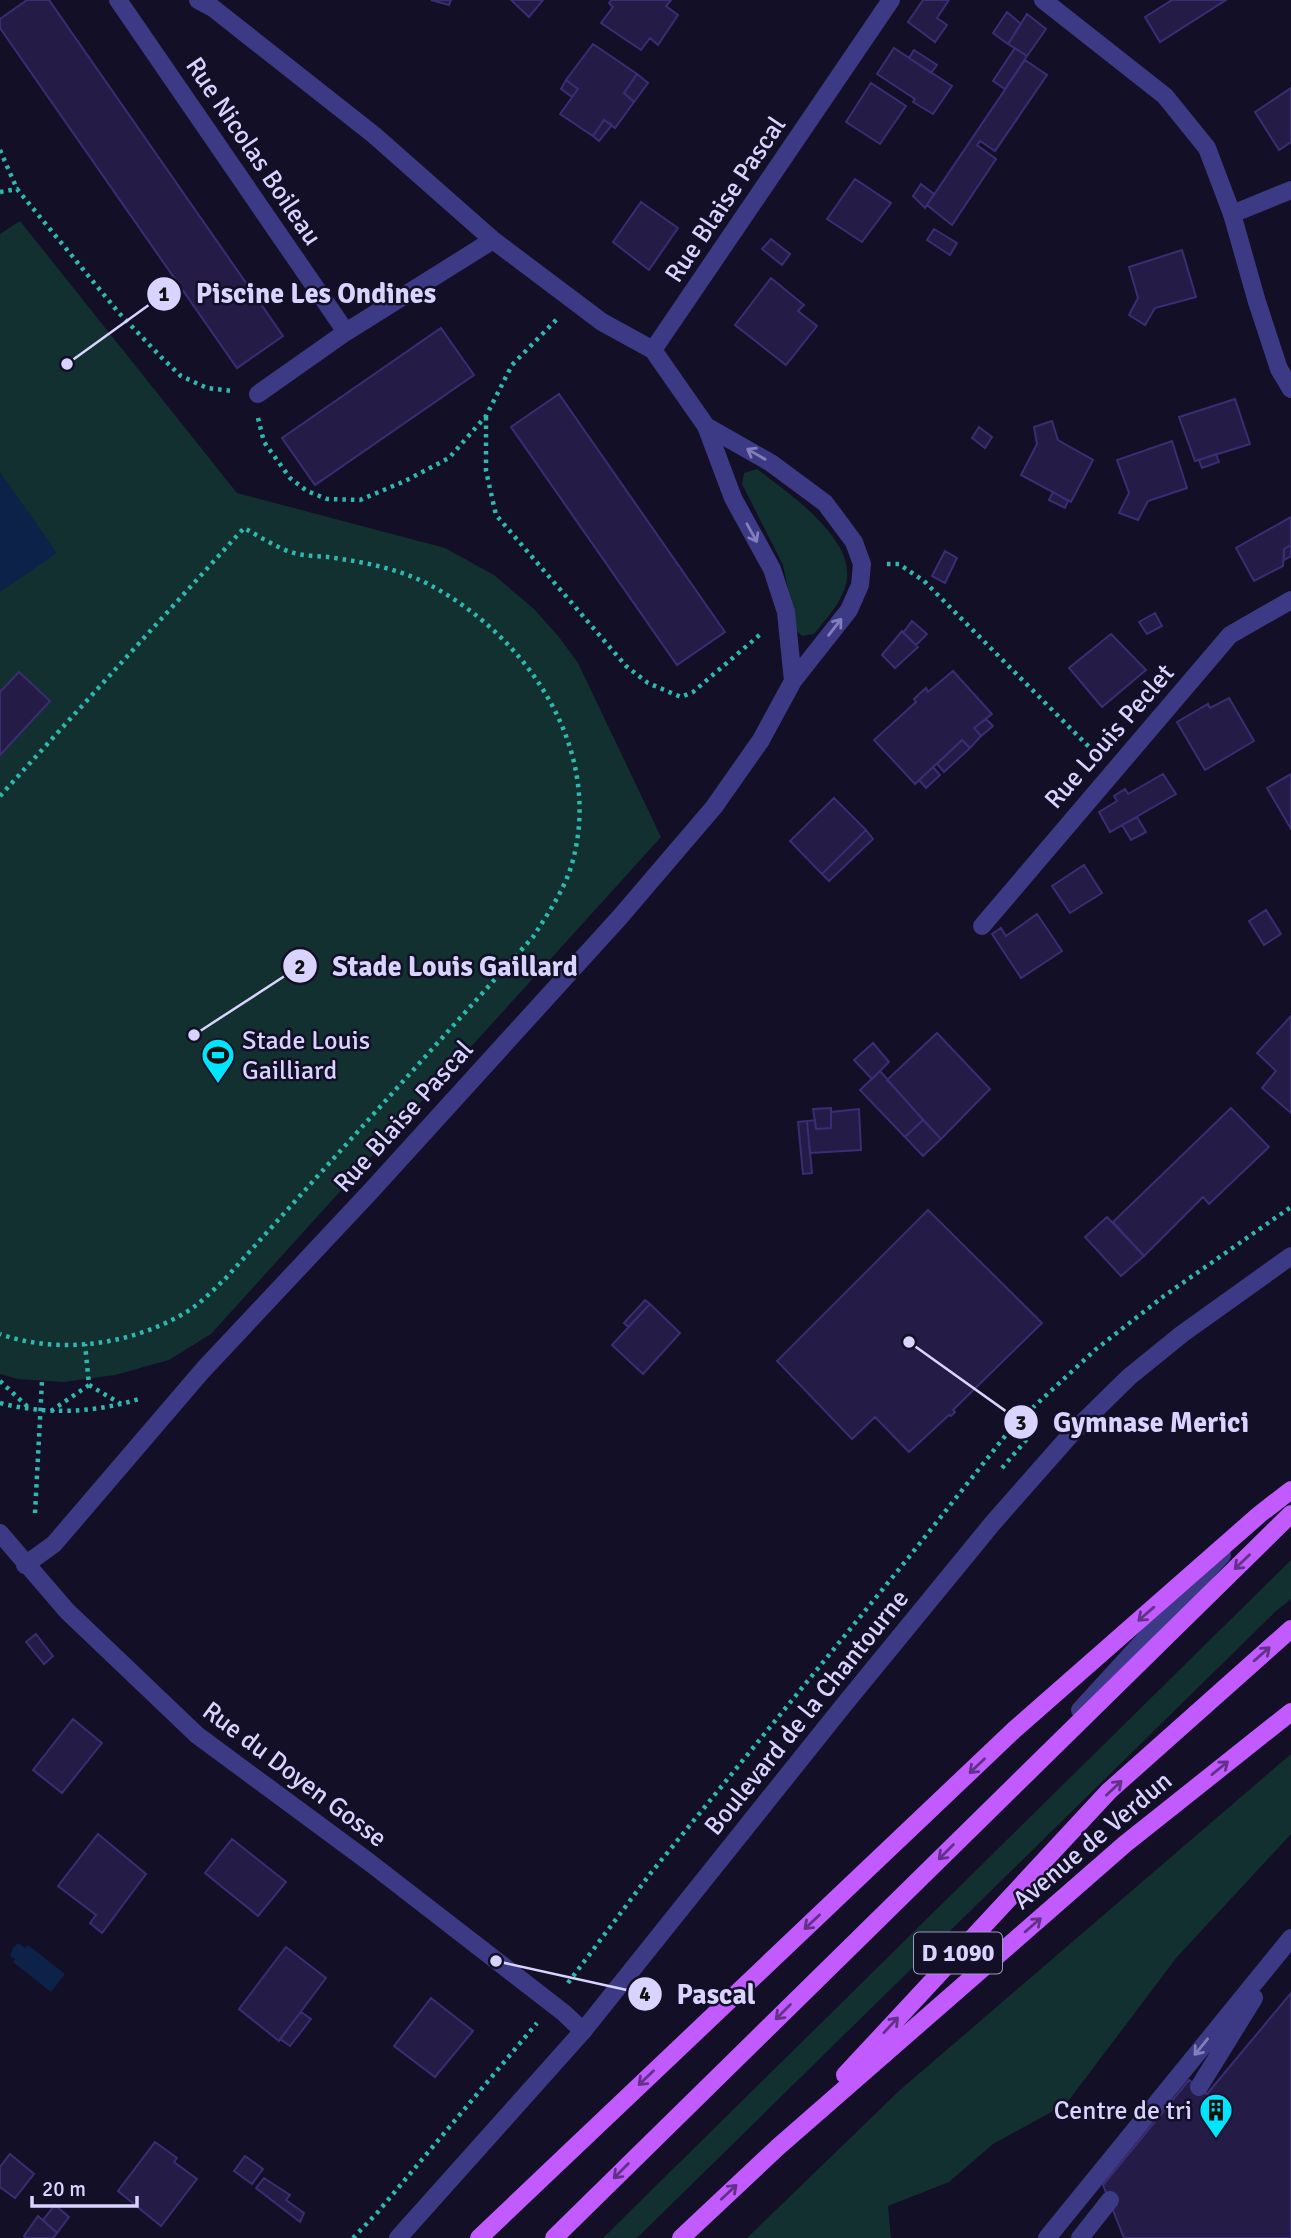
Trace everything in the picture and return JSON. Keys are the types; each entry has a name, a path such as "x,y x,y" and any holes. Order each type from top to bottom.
{"main road":[{"path":"479,2238 1014,1730 1260,1514 1291,1490"},
{"name":"D 1090","path":"554,2238 1291,1514"},
{"name":"D 1090","path":"778,2147 1110,1791 1291,1629"},
{"name":"Avenue de Verdun","path":"681,2238 778,2147 1125,1844 1291,1712"}],"street":[{"name":"Rue Nicolas Boileau","path":"118,0 346,332"},
{"name":"Rue Nicolas Boileau","path":"198,0 213,8 374,135 493,240 602,322 653,350"},
{"name":"Rue Blaise Pascal","path":"653,350 891,0"},
{"path":"1043,0 1165,96 1207,148 1232,214 1256,302 1279,369 1291,389"},
{"path":"1232,214 1291,190"},
{"path":"258,394 346,332 493,240"},
{"path":"653,350 706,425 733,498 772,569 786,612 793,681"},
{"path":"706,425 771,463 825,503 854,542 862,564"},
{"name":"Rue Blaise Pascal","path":"25,1565 54,1544 203,1370 370,1192 620,917 714,807 761,740 793,681 849,610 860,585 862,564"},
{"name":"Rue Louis Peclet","path":"982,926 1230,635 1291,600"},
{"name":"Boulevard de la Chantourne","path":"398,2238 583,2031 843,1706 992,1524 1073,1432 1129,1377 1182,1334 1291,1256"},
{"path":"994,1804 1291,1481"},
{"name":"Rue du Doyen Gosse","path":"0,1533 67,1611 197,1735 369,1862 583,2031"},
{"path":"1199,2087 1291,1938"},
{"path":"1047,2238 1291,1938"},
{"path":"1080,2238 1110,2200"}],"path":[{"path":"0,150 17,189 118,313 181,376 207,388 258,394 254,410 264,443 290,478 307,491 327,499 360,500 449,458 486,416 513,365 574,301"},
{"path":"0,192 17,189"},
{"path":"486,416 486,471 495,515 626,666 648,683 681,697 693,692 786,612"},
{"path":"0,796 244,528 292,553 384,566 430,585 479,617 512,646 548,695 566,733 578,786 579,828 570,867 555,903 533,937 225,1279 185,1313 135,1336 85,1344 44,1344 19,1341 0,1334"},
{"path":"862,564 899,564 924,581 1113,771"},
{"path":"353,2238 552,2004 650,1874 901,1568 1013,1426 1095,1350 1164,1296 1291,1207"},
{"path":"85,1344 89,1385"},
{"path":"0,1381 30,1409"},
{"path":"35,1513 42,1381"},
{"path":"89,1385 122,1405"},
{"path":"51,1411 89,1385"},
{"path":"0,1403 67,1412 122,1405 151,1395"}],"green space":[{"name":"Stade Louis Gailliard","path":"20,221 237,493 445,548 494,575 534,609 578,663 661,837 211,1334 169,1360 115,1375 63,1382 18,1379 0,1374 0,234"},
{"path":"757,469 815,516 829,531 846,563 847,579 842,594 814,634 802,636 797,631 783,565 742,484 744,473"},
{"path":"1291,1560 1291,1599 637,2238 603,2238"},
{"path":"1291,1754 1291,1834 1177,1957 1066,2104 993,2144 949,2182 888,2206 891,2238 747,2238 900,2090"}],"water":[{"path":"0,472 57,553 0,592"},
{"path":"18,1943 25,1948 28,1945 65,1974 51,1992 13,1962 15,1959 10,1956"}],"building":[{"path":"27,0 49,0 283,336 237,368 0,28 0,19"},
{"path":"431,0 451,0 449,5"},
{"path":"511,0 543,0 529,17"},
{"path":"611,0 671,0 666,6 678,15 658,45 650,38 641,50 601,23 613,7 609,3"},
{"path":"923,0 949,0 937,18 947,25 935,42 908,22"},
{"path":"1172,0 1226,0 1160,42 1145,17"},
{"path":"1007,12 1021,24 1008,44 993,33"},
{"path":"1027,14 1046,29 1027,56 1008,44"},
{"path":"593,44 637,74 624,93 634,102 615,128 604,120 593,136 560,114 578,89 566,80"},
{"path":"894,48 952,86 933,114 877,74"},
{"path":"1015,48 1027,56 1005,89 993,81"},
{"path":"914,50 937,65 931,73 909,58"},
{"path":"1025,60 1047,75 995,151 980,141 977,145 996,159 952,225 927,205"},
{"path":"637,74 648,83 634,102 624,93"},
{"path":"566,80 578,89 572,97 561,89"},
{"path":"871,83 906,106 880,144 846,122"},
{"path":"1291,88 1291,142 1279,150 1255,112"},
{"path":"604,120 612,125 599,141 593,136"},
{"path":"855,179 891,203 862,242 827,219"},
{"path":"921,184 934,194 925,208 913,196"},
{"path":"641,202 678,228 649,270 613,242"},
{"path":"934,229 957,243 950,255 927,240"},
{"path":"771,239 790,254 782,265 762,249"},
{"path":"1182,250 1196,297 1155,308 1145,325 1129,315 1138,298 1129,267"},
{"path":"771,278 804,305 798,311 817,326 786,365 735,325"},
{"path":"441,328 474,375 315,485 282,438"},
{"path":"559,394 725,632 677,665 511,427"},
{"path":"1235,399 1250,444 1195,461 1179,417"},
{"path":"1052,421 1058,440 1093,460 1071,502 1021,475 1037,444 1034,427"},
{"path":"979,427 992,437 985,448 972,438"},
{"path":"1172,441 1187,488 1148,501 1138,520 1119,513 1129,493 1117,460"},
{"path":"1216,454 1219,462 1202,468 1199,460"},
{"path":"1053,492 1068,501 1065,508 1049,500"},
{"path":"1291,517 1291,545 1284,549 1283,566 1254,581 1236,548"},
{"path":"1291,545 1291,556 1284,560 1284,549"},
{"path":"945,551 957,558 945,583 932,576"},
{"path":"1155,613 1162,626 1147,634 1139,622"},
{"path":"912,621 927,634 916,645 903,633"},
{"path":"902,631 918,647 895,668 882,655"},
{"path":"1111,634 1146,670 1102,707 1069,668"},
{"path":"953,671 992,714 974,728 981,736 970,748 962,740 915,784 874,740 916,702 914,699 926,688 928,692"},
{"path":"19,672 50,701 0,755 0,692"},
{"path":"1229,698 1254,741 1205,770 1177,722 1208,704 1210,708"},
{"path":"986,719 993,726 981,736 974,728"},
{"path":"962,740 970,748 944,772 937,764"},
{"path":"933,767 940,775 926,788 919,780"},
{"path":"1163,774 1176,794 1110,832 1099,812 1117,801 1114,796 1125,789 1128,794"},
{"path":"1291,774 1291,829 1267,788"},
{"path":"834,798 866,830 822,874 790,841"},
{"path":"1137,817 1146,832 1131,840 1122,825"},
{"path":"866,830 873,839 829,881 822,874"},
{"path":"1084,865 1102,893 1070,913 1052,886"},
{"path":"1266,910 1281,934 1264,945 1249,921"},
{"path":"1037,914 1062,951 1021,978 992,934 1001,928 1006,936"},
{"path":"1291,1016 1291,1113 1262,1088 1276,1071 1257,1053"},
{"path":"937,1033 990,1089 941,1139 887,1080"},
{"path":"873,1043 889,1062 872,1079 854,1060"},
{"path":"880,1071 923,1120 905,1137 860,1090"},
{"path":"831,1108 831,1128 816,1129 813,1109"},
{"path":"1231,1108 1269,1147 1209,1204 1203,1197 1144,1256 1113,1222"},
{"path":"859,1109 861,1150 810,1153 807,1121 815,1120 816,1129 831,1128 831,1112"},
{"path":"923,1120 941,1139 923,1156 905,1137"},
{"path":"807,1121 812,1173 803,1174 798,1122"},
{"path":"928,1210 1042,1323 953,1410 955,1412 951,1416 909,1452 875,1417 852,1439 777,1361"},
{"path":"1107,1217 1144,1256 1121,1276 1085,1237"},
{"path":"645,1300 650,1304 628,1327 624,1323"},
{"path":"650,1304 680,1333 643,1374 612,1345"},
{"path":"36,1634 53,1656 44,1664 26,1642"},
{"path":"73,1719 102,1743 62,1793 33,1770"},
{"path":"98,1834 146,1874 102,1933 90,1923 96,1915 58,1886"},
{"path":"232,1839 286,1882 258,1916 205,1873"},
{"path":"286,1947 326,1978 279,2041 239,2009"},
{"name":"Centre de tri","path":"1291,1993 1291,2238 1124,2238 1103,2185 1189,2080 1207,2094"},
{"path":"431,1998 473,2031 435,2077 394,2046"},
{"path":"301,2012 311,2019 290,2046 280,2039"},
{"path":"155,2142 177,2158 174,2162 197,2179 161,2226 118,2191"},
{"path":"10,2154 34,2174 15,2198 0,2187 0,2167"},
{"path":"245,2156 263,2169 252,2184 234,2171"},
{"path":"264,2178 290,2195 286,2200 304,2213 300,2222 256,2188"},
{"path":"55,2205 69,2217 57,2233 43,2220"},
{"path":"38,2216 57,2233 53,2238 24,2236"}],"place":[{"name":"Piscine Les Ondines","path":"67,364"},
{"name":"Stade Louis Gaillard","path":"194,1035"},
{"name":"Stade Louis Gailliard","path":"218,1085"},
{"name":"Gymnase Merici","path":"909,1342"},
{"name":"Pascal","path":"496,1961"},
{"name":"Centre de tri","path":"1216,2140"}]}
